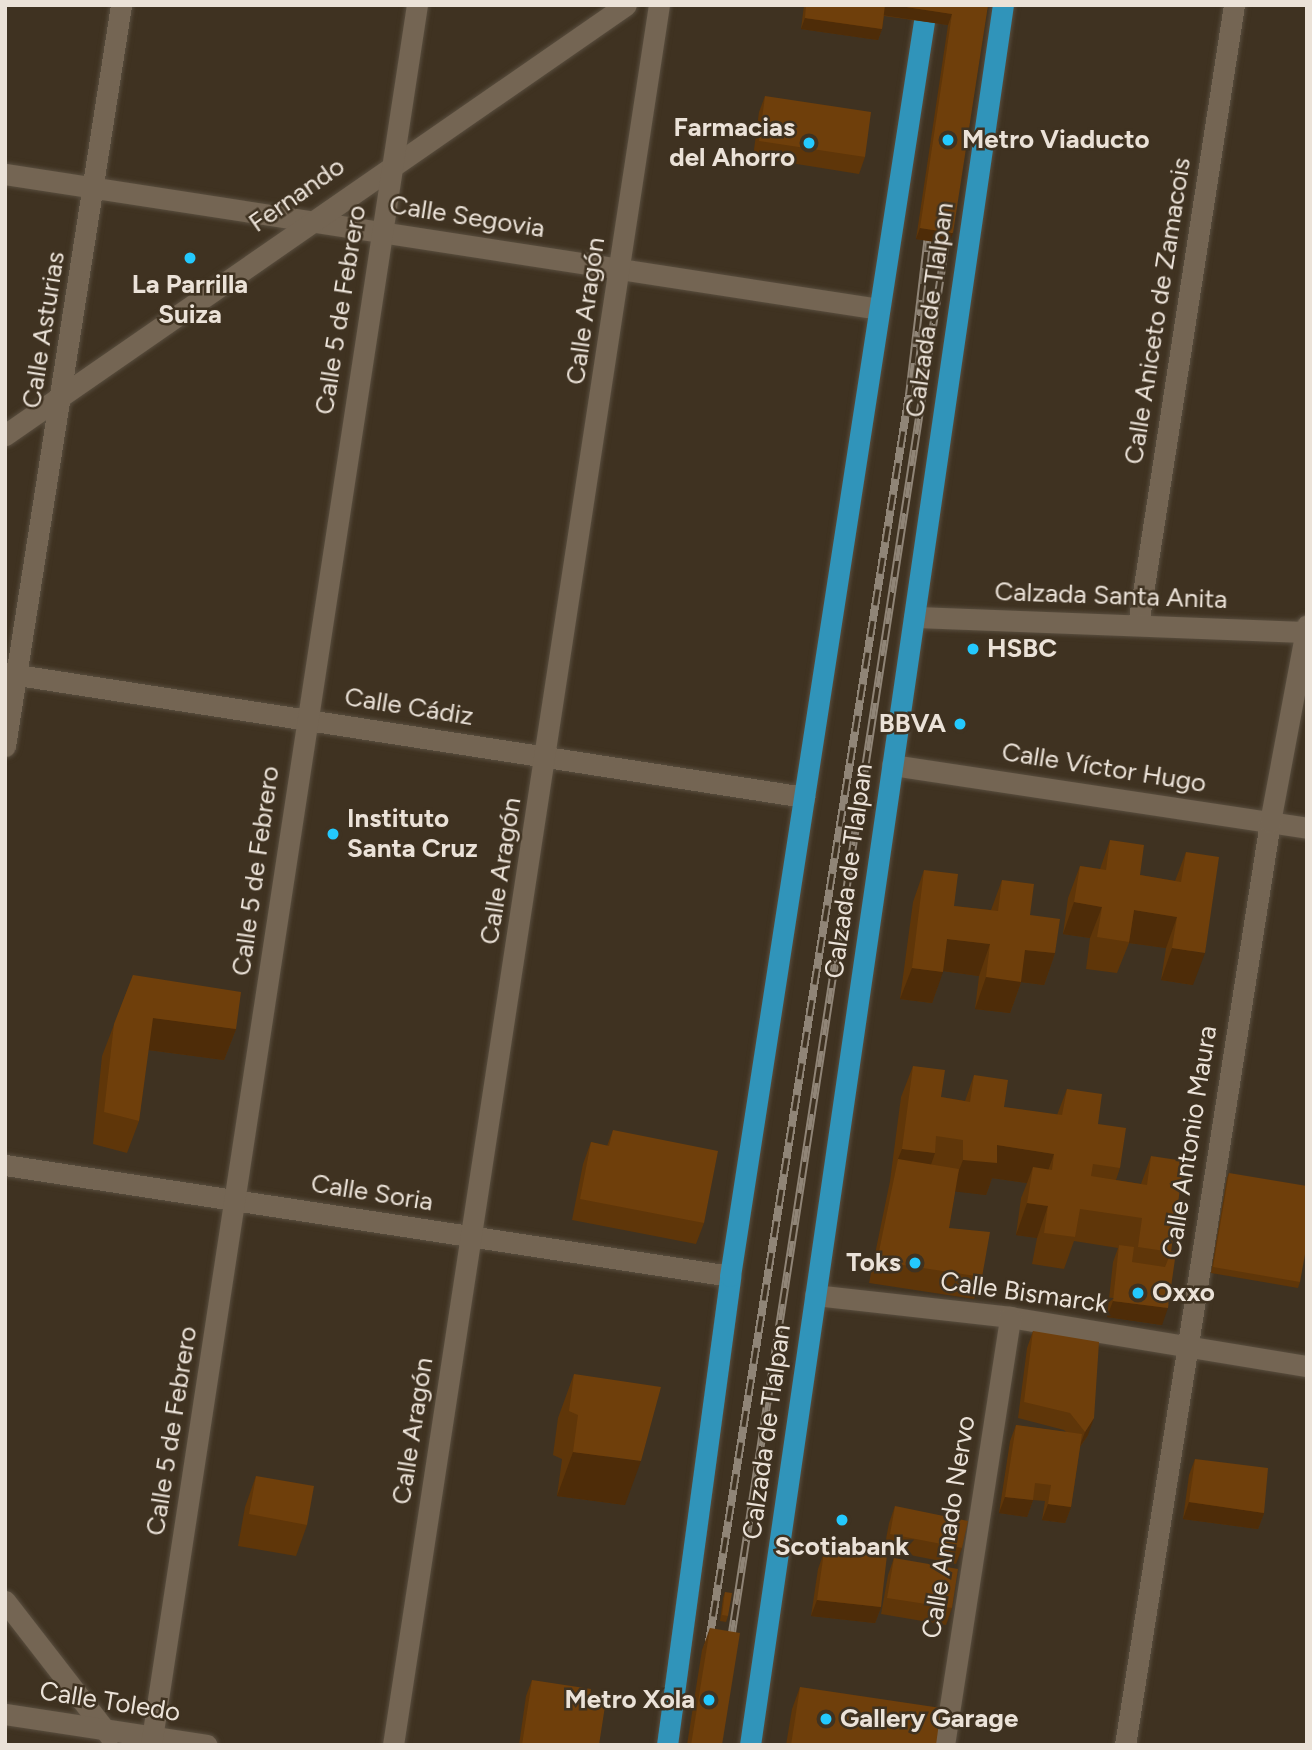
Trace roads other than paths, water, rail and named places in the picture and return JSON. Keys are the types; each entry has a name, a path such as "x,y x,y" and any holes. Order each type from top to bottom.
{"highway":[{"name":"Calzada de Tlalpan","path":"750,1745 1003,5"},
{"name":"Calzada de Tlalpan","path":"667,1745 730,1276 926,11"}],"street":[{"name":"Calle Asturias","path":"5,746 11,673 63,394 121,5"},
{"name":"Calle 5 de Febrero","path":"151,1741 237,1200 307,719 417,5"},
{"name":"Fernando","path":"5,435 392,162 625,5"},
{"name":"Calle Aragón","path":"393,1745 548,757 659,5"},
{"name":"Calle Aniceto de Zamacois","path":"1138,625 1234,5"},
{"name":"Calle Segovia","path":"5,174 879,309"},
{"name":"Calzada Santa Anita","path":"914,617 1306,630"},
{"name":"Calle Antonio Maura","path":"1125,1745 1185,1346 1270,822 1306,630"},
{"name":"Calle Cádiz","path":"11,673 804,797"},
{"name":"Calle Víctor Hugo","path":"892,765 1307,828"},
{"name":"Calle Soria","path":"5,1165 730,1276"},
{"name":"Calle Bismarck","path":"815,1295 1010,1317 1307,1366"},
{"name":"Calle Amado Nervo","path":"944,1745 1010,1317"},
{"path":"5,1601 112,1738"},
{"name":"Calle Toledo","path":"5,1714 112,1738 207,1745"}],"railway":[{"path":"708,1648 909,395 930,220"},
{"path":"729,1652 949,223"}],"place":[{"name":"Metro Viaducto","path":"948,140"},
{"name":"Farmacias del Ahorro","path":"809,143"},
{"name":"La Parrilla Suiza","path":"190,258"},
{"name":"HSBC","path":"973,649"},
{"name":"BBVA","path":"960,724"},
{"name":"Instituto Santa Cruz","path":"333,834"},
{"name":"Toks","path":"915,1263"},
{"name":"Oxxo","path":"1138,1293"},
{"name":"Scotiabank","path":"842,1520"},
{"name":"Metro Xola","path":"709,1700"},
{"name":"Gallery Garage","path":"826,1719"}]}
